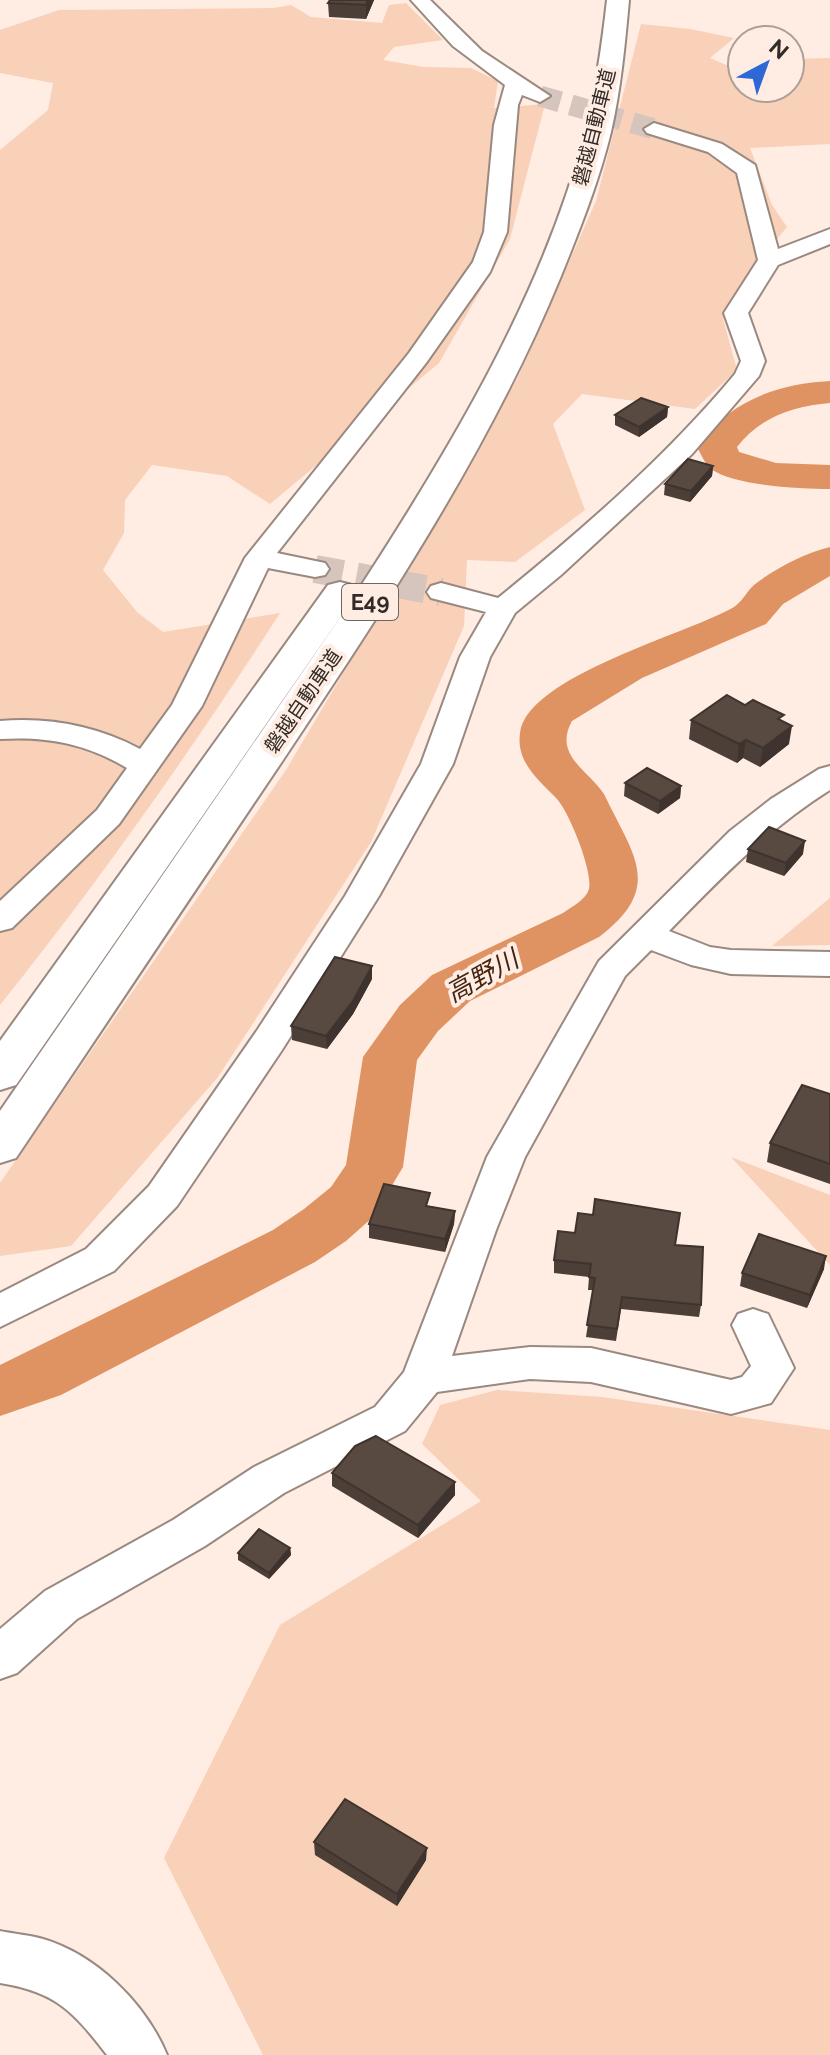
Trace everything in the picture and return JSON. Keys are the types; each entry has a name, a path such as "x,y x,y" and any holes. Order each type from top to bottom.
{"highway":[{"name":"磐越自動車道","path":"0,1074 341,591 431,442 485,344 526,258 568,148 587,71 596,0"},
{"name":"磐越自動車道","path":"0,1146 371,599 461,448 554,261 593,149 610,74 618,0"}],"street":[{"path":"420,0 458,40 515,85 540,96"},
{"path":"0,920 108,817 187,706 259,558 282,524 409,370 472,282 490,251 498,209 505,122 509,97 515,85"},
{"path":"654,129 715,148 747,170 769,260"},
{"path":"0,1311 100,1260 163,1196 269,1041 362,896 437,764 475,657 503,608 551,569 683,448 747,376 753,361 736,313 769,260 830,236"},
{"path":"259,558 315,569"},
{"path":"441,592 503,608"},
{"path":"0,730 26,727 66,731 122,750 143,764"},
{"path":"0,1658 61,1605 189,1533 269,1480 390,1419 422,1377 443,1329 476,1230 506,1157 611,969 742,838 782,806 830,776"},
{"path":"646,935 703,957 731,962 830,964"},
{"path":"422,1377 530,1363 591,1365 731,1397 756,1391 773,1368 753,1325"},
{"path":"0,1957 42,1964 94,1996 140,2055"}],"shaded area":[{"path":"406,3 443,40 394,47 383,60 424,67 471,68 498,81 494,108 545,104 510,239 439,363 270,504 227,476 152,465 125,500 124,533 103,570 137,612 163,632 280,613 145,812 0,1005 0,150 48,110 53,83 0,73 0,30 59,10 274,8 291,5 311,17 382,23 389,5"},
{"path":"641,24 726,36 726,45 710,58 726,65 726,104 806,104 806,59 830,58 830,144 750,148 772,205 787,227 755,266 723,319 737,370 695,409 582,394 553,424 585,510 515,562 467,560 464,626 371,842 218,1077 71,1246 0,1256 0,1183 286,770 518,377 596,201"},
{"path":"830,898 830,945 772,946"},
{"path":"731,1157 830,1195 830,1265"},
{"path":"497,1390 602,1397 830,1430 830,2055 263,2055 164,1858 280,1625 481,1501 422,1444 440,1405"}],"building":[{"path":"330,0 368,0 366,5 328,3"},
{"path":"641,398 668,407 639,427 615,415"},
{"path":"688,459 713,466 691,491 665,484"},
{"path":"727,695 745,705 753,700 784,715 778,719 792,726 763,748 746,740 739,744 691,720"},
{"path":"647,768 681,786 660,801 625,783"},
{"path":"769,827 805,841 786,863 748,849"},
{"path":"335,957 372,966 353,1001 326,1036 291,1026"},
{"path":"802,1085 830,1094 830,1164 770,1143"},
{"path":"384,1184 430,1193 426,1206 455,1211 445,1239 369,1224"},
{"path":"595,1199 680,1213 675,1245 703,1247 701,1305 622,1297 617,1329 587,1325 595,1278 589,1277 591,1264 554,1260 558,1231 575,1233 578,1213 593,1215"},
{"path":"759,1234 826,1256 810,1295 742,1273"},
{"path":"376,1436 455,1482 418,1525 332,1473 355,1446"},
{"path":"259,1529 290,1548 269,1573 238,1553"},
{"path":"345,1799 427,1848 397,1894 314,1842"}],"waterway":[{"name":"高野川","path":"830,392 797,396 766,406 739,423 717,447 724,460 750,469 789,476 830,477"},
{"name":"高野川","path":"0,1391 39,1377 294,1246 352,1202 374,1167 390,1057 419,1018 451,988 581,925 600,911 614,891 613,866 580,794 556,774 545,753 543,731 554,712 626,668 751,615 768,595 830,560"}],"tunnel":[{"path":"540,96 654,129"},
{"path":"315,569 441,592"}]}
